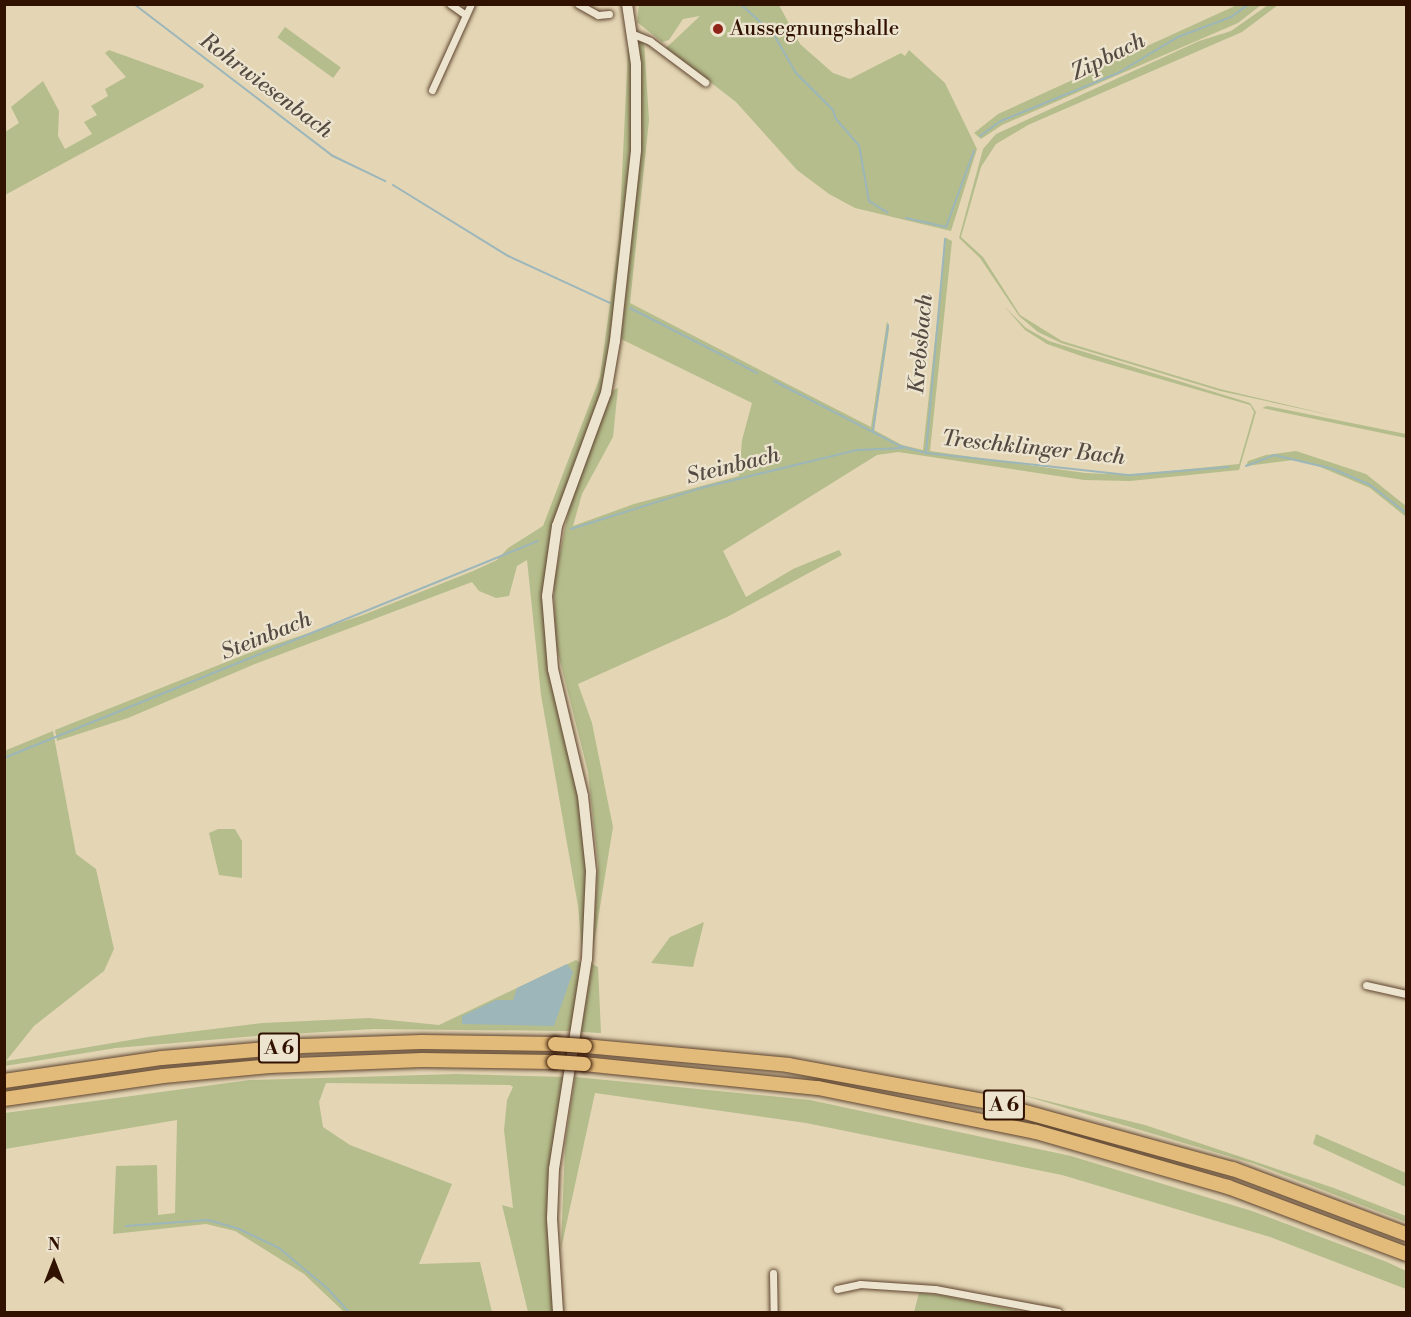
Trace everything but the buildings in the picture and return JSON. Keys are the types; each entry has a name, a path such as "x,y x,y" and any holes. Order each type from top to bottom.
{"highway":[{"name":"A 6","path":"4,1081 162,1058 302,1046 422,1042 555,1044 788,1065 989,1102 1233,1169 1407,1234"},
{"name":"A 6","path":"4,1099 258,1066 422,1060 584,1064 818,1088 1036,1132 1228,1186 1407,1254"}],"street":[{"path":"450,4 466,15"},
{"path":"432,90 471,4"},
{"path":"579,4 598,15 609,14"},
{"path":"558,1312 552,1218 554,1169 587,959 591,871 583,796 553,669 547,596 557,526 611,371 636,150 636,64 627,4"},
{"path":"633,34 650,41 705,82"},
{"path":"1366,985 1407,994"},
{"path":"773,1273 774,1312"},
{"path":"837,1289 860,1284 935,1289 1058,1312"}],"green space":[{"path":"639,5 779,5 800,44 833,73 850,79 901,53 905,56 909,50 945,83 977,149 951,231 855,208 829,194 797,170 736,102 666,48 700,16 683,19 669,40 662,42 637,22"},
{"path":"1237,5 1261,5 1238,23 1002,125 981,139 974,133 998,114"},
{"path":"1268,5 1278,5 1242,32 1028,125 996,144 981,167 961,237 983,257 1020,315 1062,341 1220,389 1339,417 1220,391 1061,343 1038,332 1019,316 980,258 959,238 983,149 996,134 1199,41 1231,31"},
{"path":"285,27 341,68 333,78 277,38"},
{"path":"629,29 634,163 602,399 566,493 547,614 576,774 589,887 582,950 578,906 541,695 527,560 517,566 509,596 496,598 479,591 472,582 255,664 128,718 57,741 55,730 249,653 363,615 473,571 497,560 508,548 543,526 600,377 619,238"},
{"path":"644,41 649,120 630,303 871,427 887,321 889,329 874,430 902,445 923,450 946,238 952,241 930,451 1085,473 1130,475 1239,464 1254,412 1250,405 1084,357 1047,344 1025,330 1004,306 1026,328 1049,341 1250,403 1256,412 1239,470 1130,481 1084,480 898,452 877,455 723,551 746,597 793,569 839,550 842,555 727,617 578,684 592,723 613,827 593,950 598,865 588,772 555,641 554,581 571,499 613,390 618,388 613,437 582,494 573,526 634,504 739,476 742,440 752,403 621,339 642,134 639,43"},
{"path":"109,50 203,84 204,87 5,195 5,132 19,123 11,107 43,81 59,111 58,136 65,149 92,134 84,122 97,115 91,106 108,96 105,89 126,77 105,53"},
{"path":"1267,406 1406,434 1406,438 1262,408"},
{"path":"1296,451 1366,474 1406,506 1406,517 1370,488 1311,463 1293,460 1246,466 1248,461 1266,455"},
{"path":"53,731 76,854 96,869 114,949 104,971 34,1026 6,1061 148,1037 263,1023 369,1018 439,1025 576,960 582,964 571,1031 374,1029 256,1036 116,1048 5,1066 4,751"},
{"path":"218,829 235,829 242,841 242,878 219,875 209,833"},
{"path":"704,922 693,967 651,963 670,937"},
{"path":"592,964 598,967 601,1033 581,1032"},
{"path":"456,1074 564,1077 552,1150 556,1312 528,1312 502,1205 513,1208 504,1130 507,1100 513,1087 510,1085 326,1083 319,1102 323,1127 350,1145 452,1184 419,1264 480,1262 492,1312 344,1312 304,1274 235,1231 206,1224 113,1234 116,1166 157,1165 158,1215 175,1213 177,1120 5,1149 5,1113 250,1080"},
{"path":"575,1077 810,1100 1071,1156 1252,1211 1387,1262 1406,1271 1406,1289 1270,1237 1062,1175 806,1123 595,1093 561,1249 565,1144"},
{"path":"1015,1093 1145,1125 1334,1188 1406,1216 1406,1222 1255,1164"},
{"path":"1316,1134 1406,1173 1406,1187 1313,1144"},
{"path":"919,1293 940,1295 1024,1312 914,1312"}],"water":[{"path":"567,964 573,972 554,1026 462,1024 462,1016 496,1000 513,1000 517,988"}],"waterway":[{"name":"Rohrwiesenbach","path":"134,4 333,156 385,181"},
{"name":"Krebsbach","path":"740,4 773,33 796,73 833,110 836,119 859,145 869,201 888,213"},
{"name":"Zipbach","path":"980,136 1001,121 1118,73 1178,37 1231,17 1249,4"},
{"name":"Zipbach","path":"906,218 946,227 974,151"},
{"name":"Rohrwiesenbach","path":"393,185 508,256 610,303"},
{"name":"Krebsbach","path":"926,453 945,239"},
{"name":"Rohrwiesenbach","path":"630,308 757,373"},
{"path":"873,431 888,325"},
{"name":"Treschklinger Bach","path":"774,381 900,446 926,453 1130,475 1229,467"},
{"name":"Steinbach","path":"571,529 701,488 857,450 903,448"},
{"name":"Treschklinger Bach","path":"1246,466 1274,455 1333,469 1369,484 1406,513"},
{"name":"Steinbach","path":"4,758 538,541"},
{"path":"126,1226 208,1220 239,1229 279,1248 328,1289 349,1312"}],"place":[{"name":"Aussegnungshalle","path":"718,29"}]}
